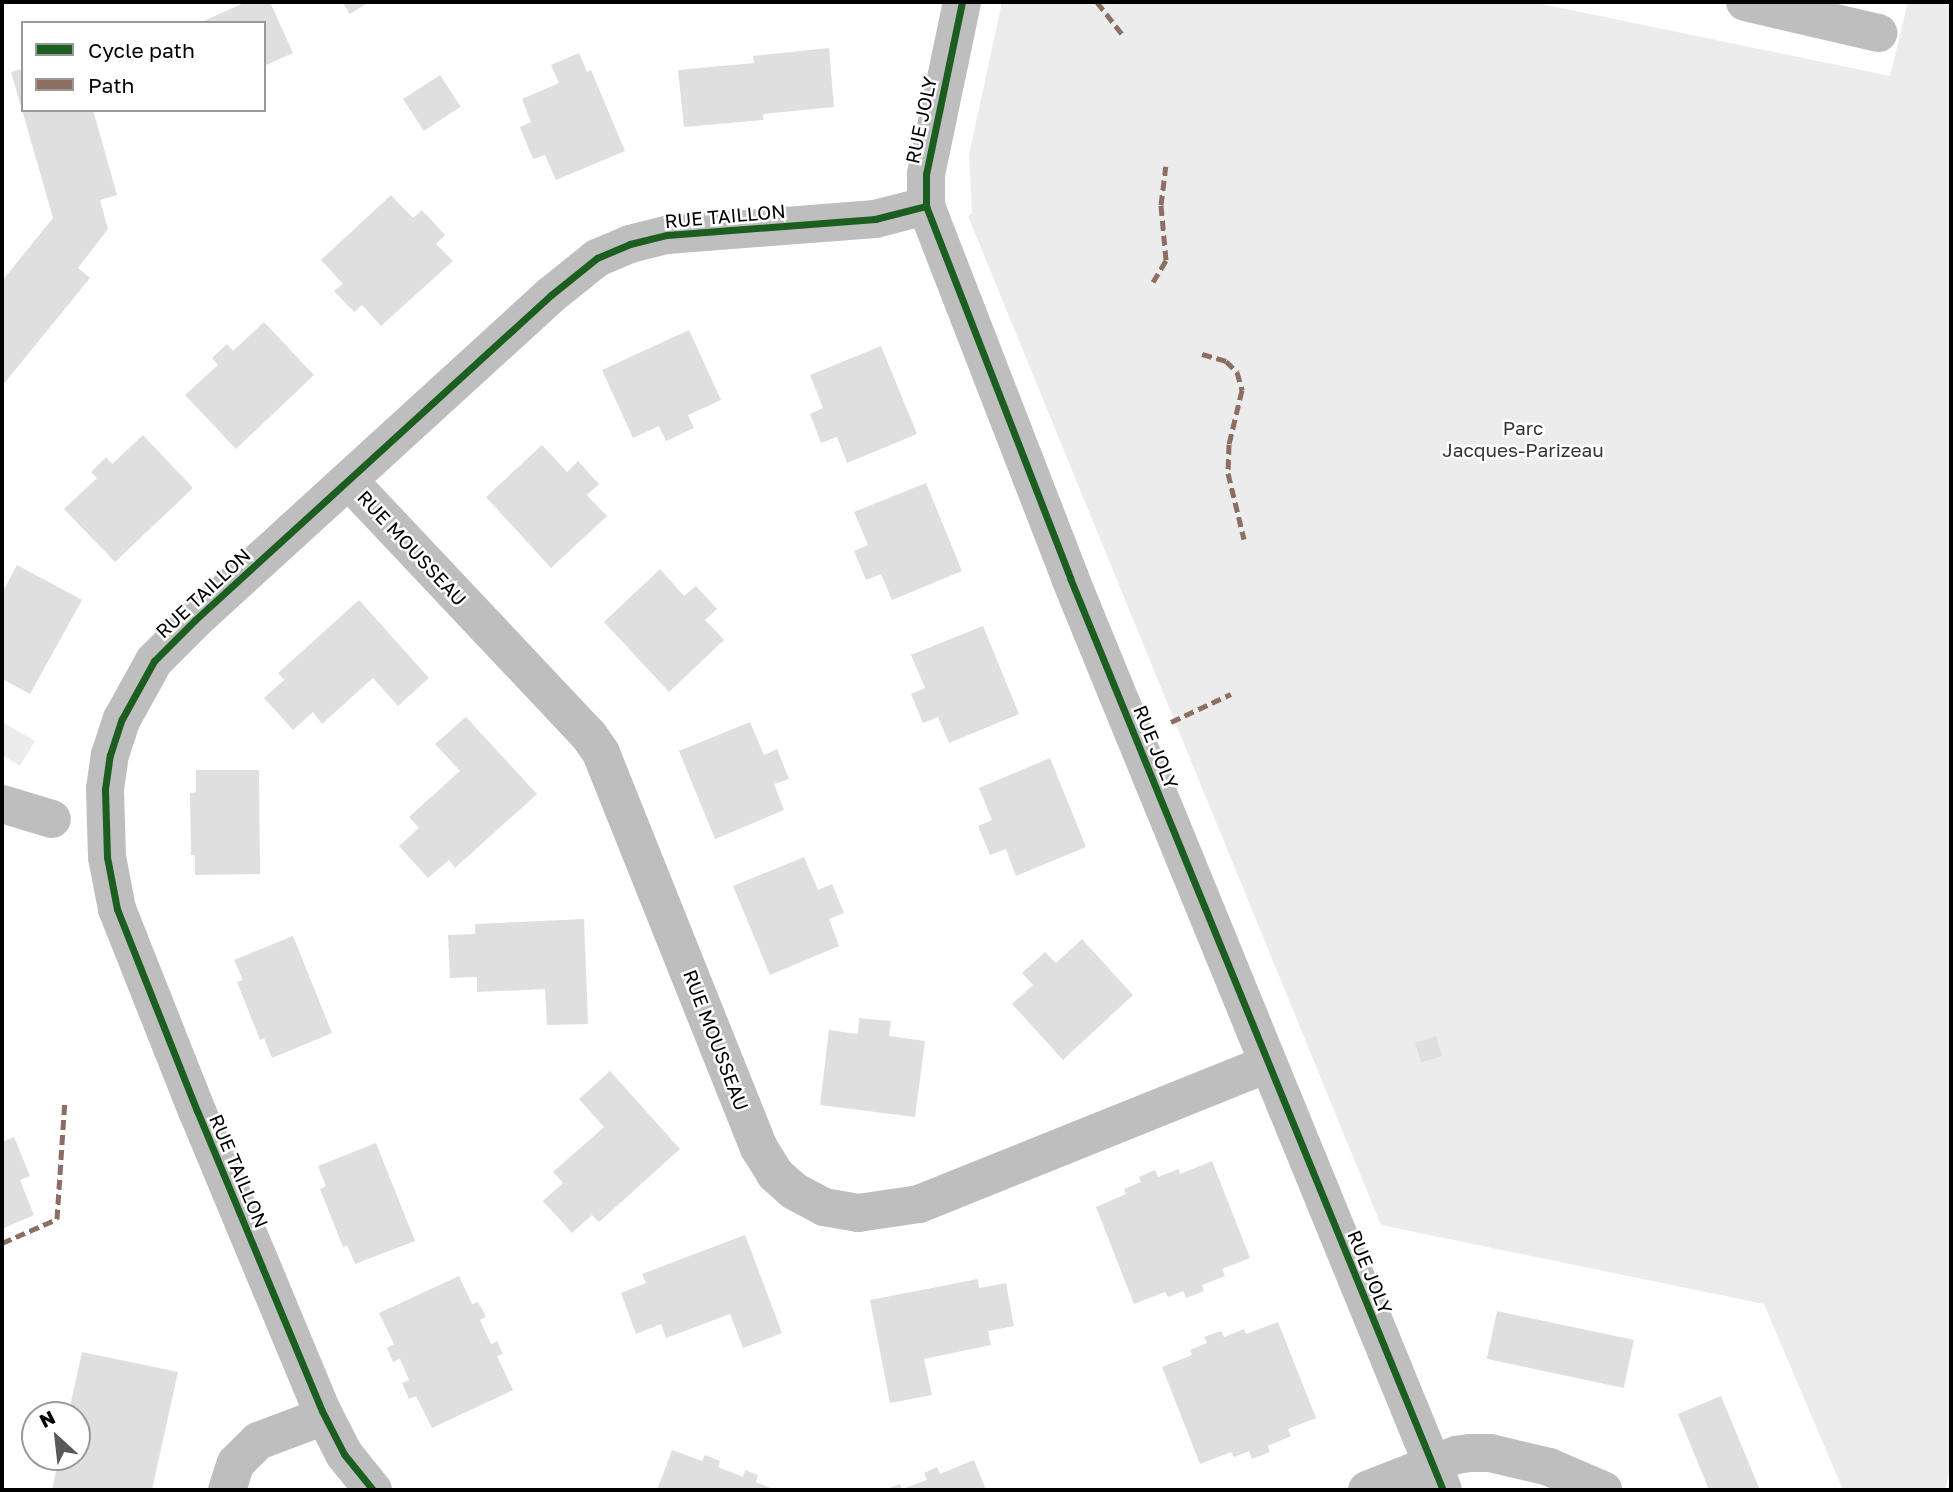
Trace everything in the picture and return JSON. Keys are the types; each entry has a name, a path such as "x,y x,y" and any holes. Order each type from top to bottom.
{"street":[{"name":"RUE JOLY","path":"962,2 926,174 926,206 1070,578 1438,1477"},
{"path":"1745,2 1878,33"},
{"name":"RUE TAILLON","path":"373,1490 344,1454 324,1416 125,932 107,858 105,789 110,755 122,719 155,661 551,295 597,258 630,244 667,235 875,219 926,206"},
{"name":"RUE MOUSSEAU","path":"350,482 590,737 601,753 759,1148 775,1174 794,1191 824,1207 858,1213 919,1205 1268,1065"},
{"path":"2,804 52,819"},
{"path":"227,1490 236,1463 258,1441 324,1416"},
{"path":"1367,1490 1438,1477 1456,1455 1490,1453 1549,1467 1603,1490"}],"green space":[{"name":"Parc Jacques-Parizeau","path":"1002,2 1532,2 1890,76 1908,2 1951,2 1951,1464 1945,1490 1843,1490 1764,1304 1381,1225 968,216 972,214 969,155"},
{"path":"2,722 35,741 20,766 2,755"}],"building":[{"path":"246,2 270,2 293,53 266,65 266,21 203,21"},
{"path":"342,2 369,2 350,14"},
{"path":"829,48 834,107 763,114 763,120 684,127 678,70 754,63 753,56"},
{"path":"579,53 587,72 591,70 625,151 556,180 545,155 533,159 520,127 531,122 522,99 559,83 551,65"},
{"path":"21,70 21,107 11,72"},
{"path":"440,75 461,107 424,131 403,99"},
{"path":"23,112 94,112 117,195 100,200 108,229 78,268 90,278 2,386 2,281 53,218"},
{"path":"391,195 413,218 422,210 445,235 436,244 453,261 381,326 362,305 354,312 334,291 343,284 321,260"},
{"path":"264,322 314,375 236,449 185,395 218,365 212,358 227,344 233,351"},
{"path":"689,330 721,400 688,415 694,428 666,441 659,426 633,438 602,370"},
{"path":"881,346 917,434 847,463 837,437 821,443 810,414 823,408 810,375"},
{"path":"143,435 193,488 115,562 64,509 97,478 91,472 106,457 112,464"},
{"path":"542,445 567,472 578,461 599,484 587,495 607,516 551,568 486,497"},
{"path":"926,483 962,571 892,600 881,574 866,580 854,551 868,545 854,512"},
{"path":"17,565 82,600 30,694 2,679 2,593"},
{"path":"660,569 684,596 696,586 717,609 705,620 724,640 669,692 604,622"},
{"path":"359,600 429,678 398,706 373,678 322,724 313,712 293,730 264,698 284,680 278,673"},
{"path":"983,626 1019,714 949,743 938,717 923,723 911,694 925,688 911,655"},
{"path":"466,717 537,794 455,868 449,860 428,878 399,846 419,828 409,817 460,771 435,744"},
{"path":"750,722 764,755 777,749 789,779 774,784 784,810 715,839 679,751"},
{"path":"1050,758 1086,847 1016,876 1006,849 990,855 978,826 992,820 979,788"},
{"path":"196,770 259,770 260,874 195,875 195,855 191,855 190,793 196,792"},
{"path":"804,857 818,890 832,884 844,913 829,919 839,946 770,975 733,886"},
{"path":"584,919 588,1024 547,1025 545,989 477,992 477,977 450,978 448,935 475,934 475,924"},
{"path":"293,936 332,1033 272,1058 264,1038 260,1040 237,982 243,980 234,960"},
{"path":"1082,939 1133,995 1063,1060 1012,1004 1033,985 1022,973 1045,952 1056,963"},
{"path":"859,1018 891,1021 889,1036 925,1041 915,1117 820,1105 829,1030 858,1034"},
{"path":"1436,1036 1442,1056 1421,1063 1415,1042"},
{"path":"610,1071 680,1149 599,1222 592,1215 572,1233 543,1201 563,1183 553,1172 604,1127 579,1099"},
{"path":"14,1137 30,1176 20,1180 34,1215 2,1229 2,1142"},
{"path":"376,1143 415,1241 355,1264 347,1245 343,1247 320,1189 326,1186 318,1166"},
{"path":"1212,1161 1250,1258 1222,1269 1225,1276 1202,1285 1204,1291 1194,1295 1186,1298 1183,1291 1168,1297 1165,1292 1134,1304 1096,1207 1126,1194 1124,1189 1141,1182 1139,1177 1155,1170 1158,1177 1179,1169 1180,1174"},
{"path":"745,1235 782,1333 743,1348 730,1314 666,1338 661,1324 636,1334 621,1293 646,1283 642,1274"},
{"path":"459,1276 472,1304 478,1302 486,1317 480,1320 491,1344 497,1341 503,1354 497,1356 513,1390 432,1428 416,1396 409,1399 402,1383 409,1380 400,1359 393,1362 387,1348 394,1344 379,1313"},
{"path":"978,1279 979,1288 1006,1283 1014,1326 988,1331 991,1345 924,1359 932,1395 890,1403 870,1300"},
{"path":"1497,1311 1634,1340 1624,1388 1487,1359"},
{"path":"1278,1322 1316,1418 1288,1429 1291,1436 1268,1446 1270,1452 1252,1459 1249,1451 1234,1457 1231,1452 1200,1464 1162,1367 1192,1355 1190,1350 1207,1343 1204,1337 1221,1331 1224,1337 1244,1329 1246,1334"},
{"path":"82,1352 178,1372 152,1490 52,1490 56,1471 91,1471 91,1401 71,1401"},
{"path":"1721,1396 1760,1490 1709,1490 1678,1414"},
{"path":"672,1450 702,1461 705,1455 720,1461 718,1467 743,1477 745,1470 758,1475 756,1482 776,1490 657,1490"},
{"path":"974,1460 986,1490 884,1490 900,1484 902,1489 927,1480 924,1473 937,1467 940,1474"}],"marked path":[{"path":"1097,2 1122,34"},
{"path":"1153,282 1166,260 1161,205 1166,166"},
{"path":"1202,354 1226,361 1237,372 1242,390 1229,444 1228,473 1244,539"},
{"path":"1171,722 1231,694"},
{"path":"2,1243 57,1219 65,1100"}],"cycle path":[{"path":"962,2 926,174 926,206 1070,578 1443,1490"},
{"path":"373,1490 344,1454 322,1411 197,1111 117,909 107,857 105,789 110,755 122,719 154,661 195,620 551,295 597,258 630,244 667,235 875,219 926,206"}]}
